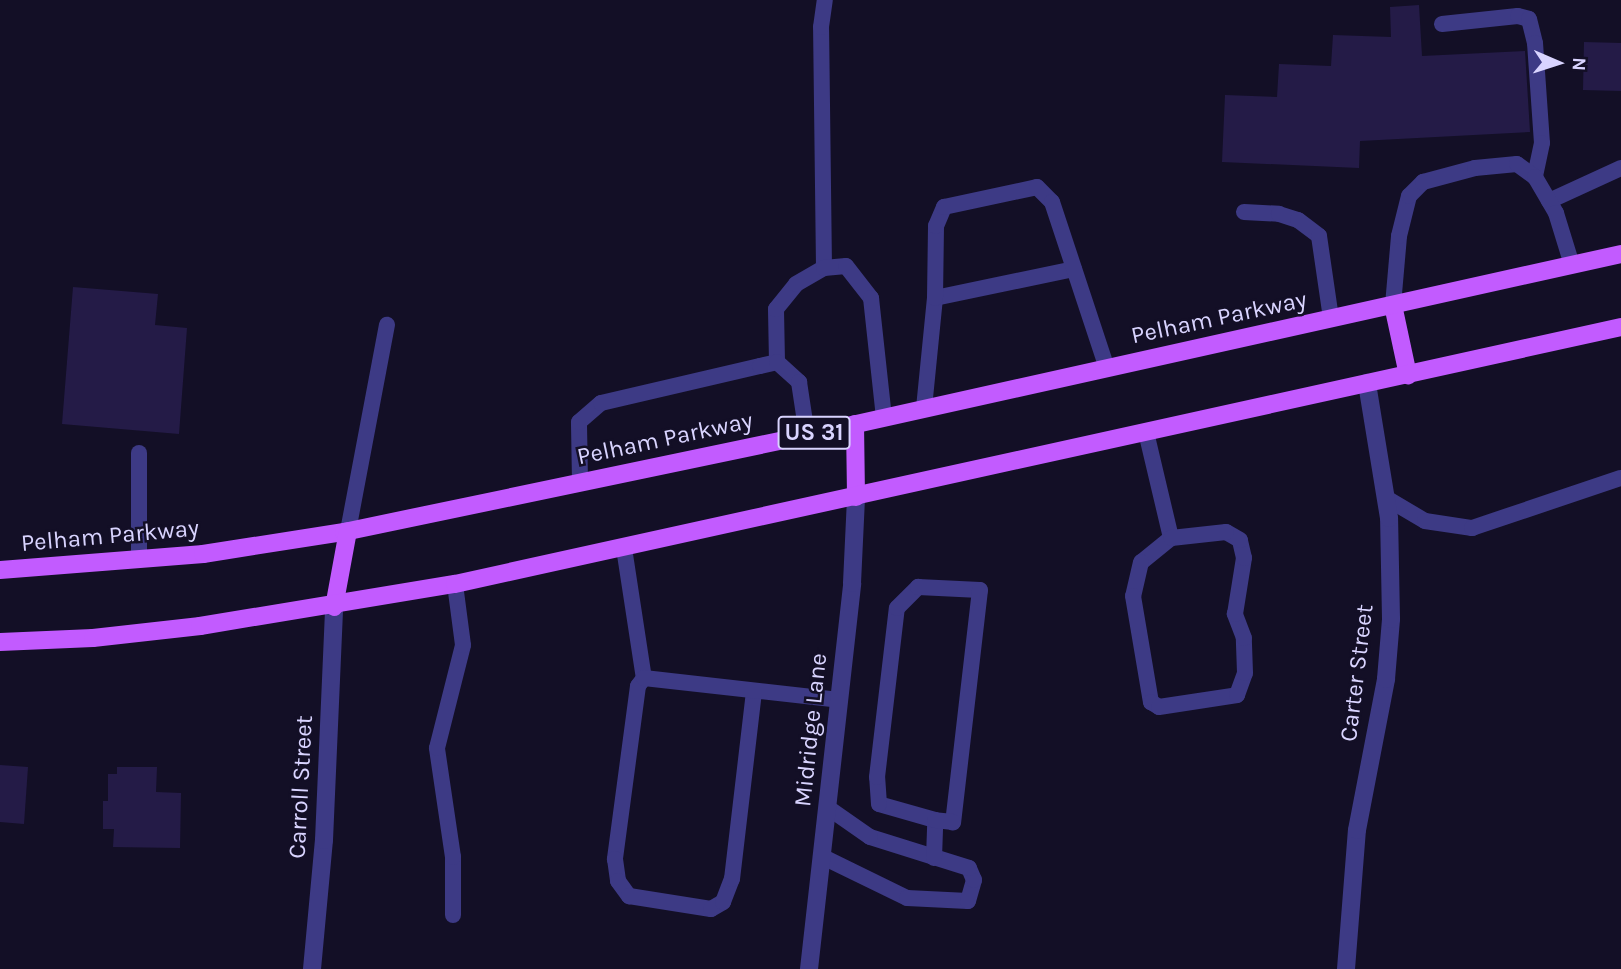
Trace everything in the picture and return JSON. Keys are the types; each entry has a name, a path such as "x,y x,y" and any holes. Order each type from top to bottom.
{"main road":[{"name":"Pelham Parkway","path":"0,570 139,559 348,531 807,435 1621,254"},
{"path":"1393,305 1408,374"},
{"path":"0,642 93,638 334,607 455,584 1621,327"},
{"path":"855,424 856,497"},
{"path":"334,607 348,531"}],"street":[{"name":"Carter Street","path":"1346,969 1357,830 1387,667 1393,565 1386,498 1367,383"},
{"name":"Midridge Lane","path":"809,969 839,700 856,497"},
{"name":"Carroll Street","path":"312,969 324,840 334,607"}],"lane":[{"path":"824,268 821,27 825,0"},
{"path":"1442,24 1518,16 1529,19 1535,43 1542,143 1535,177"},
{"path":"1393,305 1402,223 1409,196 1423,182 1475,168 1517,164 1535,177 1549,201 1572,265"},
{"path":"1549,201 1621,168"},
{"path":"924,408 935,298 936,226 944,207 1037,187 1052,202 1107,368"},
{"path":"1244,212 1279,214 1298,220 1318,236 1331,318"},
{"path":"807,435 799,382 777,362 776,309 796,284 824,268 846,266 871,298 884,417"},
{"path":"935,298 1074,269"},
{"path":"348,531 387,326"},
{"path":"580,482 579,422 601,403 777,362"},
{"path":"1146,432 1171,538"},
{"path":"139,453 139,559"},
{"path":"1386,498 1425,521 1472,528 1621,478"},
{"path":"1226,532 1240,540 1244,558 1235,614 1244,638 1245,673 1237,695 1159,707 1151,702 1133,596 1141,562 1171,538 1226,532"},
{"path":"624,548 644,678 638,686 615,866 618,881 629,896 710,909 723,902 732,879 754,691"},
{"path":"453,915 453,857 437,748 463,645 455,584"},
{"path":"918,587 980,590 953,822 935,820 879,804 877,776 897,608 918,587"},
{"path":"644,678 839,700"},
{"path":"821,856 907,898 968,901 974,880 969,868 870,837 827,807"},
{"path":"934,858 935,820"}],"building":[{"path":"1419,5 1422,56 1525,51 1530,132 1360,141 1359,168 1222,162 1225,95 1277,97 1279,64 1331,66 1333,35 1391,37 1390,7"},
{"path":"1584,42 1621,43 1621,91 1583,90"},
{"path":"73,287 158,294 155,325 187,328 179,434 62,424"},
{"path":"0,765 28,767 24,824 0,822"},
{"path":"117,767 157,767 156,792 181,793 180,848 113,847 114,829 103,829 103,801 108,801 108,774 117,774"}]}
